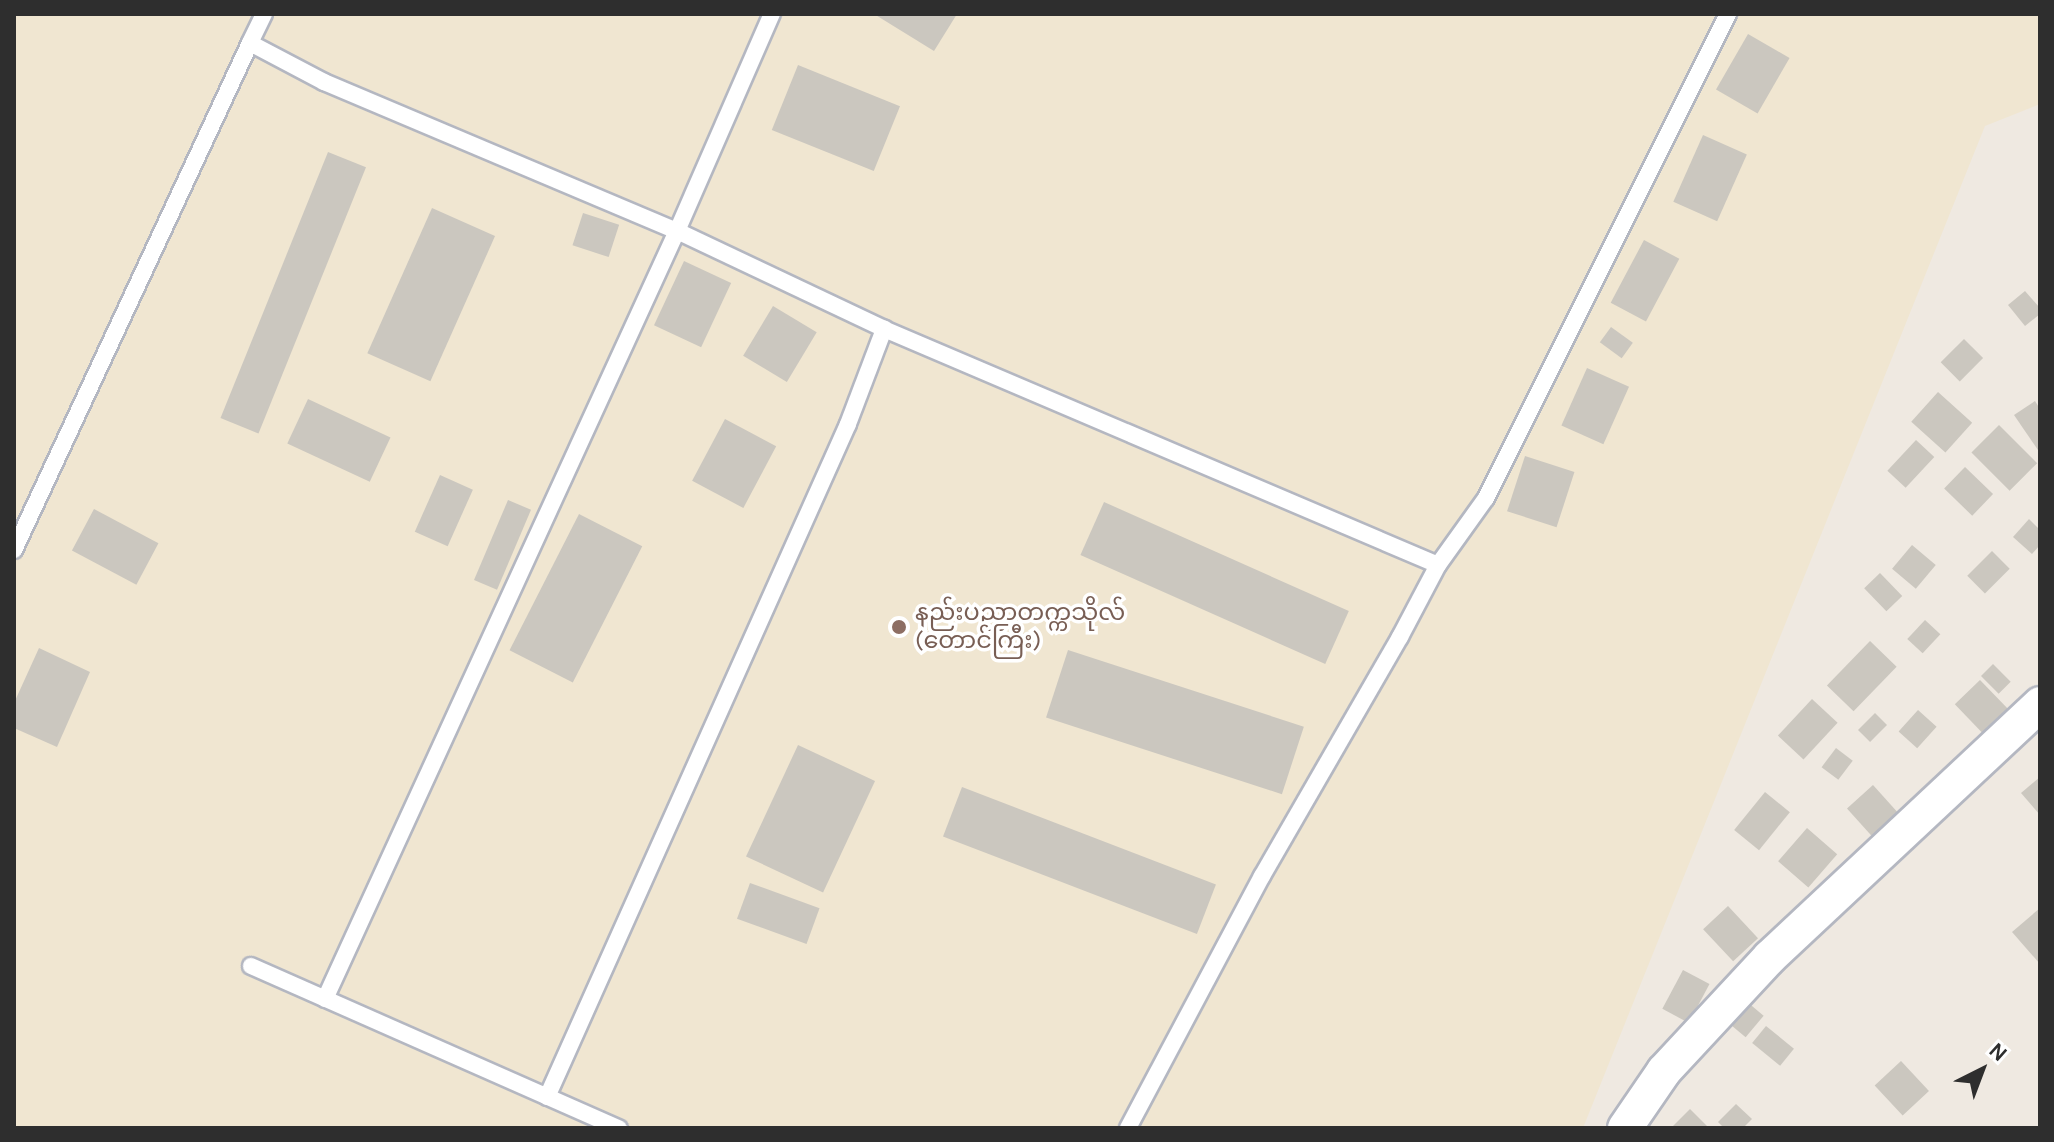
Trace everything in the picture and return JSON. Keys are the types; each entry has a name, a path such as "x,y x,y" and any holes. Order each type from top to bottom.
{"street":[{"path":"1625,1128 1664,1071 1770,957 2040,704"}],"lane":[{"path":"14,550 264,14"},
{"path":"325,999 677,231 772,14"},
{"path":"1128,1128 1262,876 1438,565 1486,498 1728,14"},
{"path":"250,43 324,82 677,231 884,329 1438,565"},
{"path":"547,1097 836,452 884,329"},
{"path":"251,966 619,1128"}],"shaded area":[{"name":"နည်းပညာတက္ကသိုလ် (တောင်ကြီး)","path":"14,14 2040,14 2040,104 1985,126 1583,1128 14,1128"}],"building":[{"path":"874,14 957,14 934,51"},
{"path":"1748,34 1790,58 1758,113 1716,89"},
{"path":"798,65 900,106 874,171 772,130"},
{"path":"1703,135 1747,155 1717,221 1673,202"},
{"path":"328,152 366,167 259,433 220,418"},
{"path":"432,208 495,236 430,381 367,353"},
{"path":"583,213 619,225 609,257 572,245"},
{"path":"1644,240 1679,259 1646,321 1611,303"},
{"path":"684,261 731,283 701,347 654,325"},
{"path":"2025,291 2040,308 2040,314 2025,326 2008,305"},
{"path":"773,306 817,332 787,382 743,356"},
{"path":"1611,327 1633,343 1622,358 1600,342"},
{"path":"1964,339 1983,358 1960,381 1941,362"},
{"path":"1587,368 1629,387 1603,444 1561,426"},
{"path":"1938,392 1972,423 1945,453 1911,422"},
{"path":"308,399 390,437 370,482 287,443"},
{"path":"2035,401 2040,409 2040,453 2014,415"},
{"path":"725,419 776,446 743,508 692,481"},
{"path":"1999,425 2037,463 2010,491 1971,453"},
{"path":"1916,440 1934,457 1906,488 1887,471"},
{"path":"1525,456 1574,472 1557,527 1507,511"},
{"path":"1965,467 1993,494 1972,516 1944,489"},
{"path":"440,475 473,490 448,546 415,532"},
{"path":"508,500 531,510 497,590 474,580"},
{"path":"1104,502 1349,611 1325,664 1080,555"},
{"path":"94,509 158,543 136,585 72,550"},
{"path":"579,514 642,546 573,683 510,650"},
{"path":"2029,519 2040,530 2040,545 2032,554 2013,537"},
{"path":"1912,545 1936,565 1916,589 1892,569"},
{"path":"1992,551 2010,569 1985,593 1967,576"},
{"path":"1880,573 1902,596 1886,611 1864,588"},
{"path":"1925,620 1940,634 1923,653 1907,639"},
{"path":"1870,641 1897,667 1854,711 1827,686"},
{"path":"39,648 90,672 57,747 14,728 14,703"},
{"path":"1068,650 1304,727 1282,794 1046,718"},
{"path":"1993,664 2011,682 1999,694 1981,676"},
{"path":"1980,680 2012,713 1987,737 1955,704"},
{"path":"1812,699 1838,723 1803,759 1778,736"},
{"path":"1918,710 1937,727 1917,748 1899,732"},
{"path":"1875,713 1887,725 1870,742 1858,730"},
{"path":"798,745 875,781 823,892 746,856"},
{"path":"1836,748 1853,761 1838,780 1822,767"},
{"path":"2040,777 2040,815 2021,793"},
{"path":"1873,785 1898,813 1872,837 1847,808"},
{"path":"962,787 1216,884 1197,934 943,836"},
{"path":"1765,792 1790,812 1759,850 1734,830"},
{"path":"1807,828 1837,854 1808,887 1778,861"},
{"path":"750,883 820,908 807,944 737,919"},
{"path":"1728,906 1758,938 1733,961 1703,929"},
{"path":"2040,908 2040,964 2012,932"},
{"path":"1683,970 1709,984 1689,1023 1662,1009"},
{"path":"1746,1001 1764,1016 1746,1037 1728,1022"},
{"path":"1766,1026 1794,1049 1780,1066 1752,1043"},
{"path":"1901,1061 1929,1091 1903,1116 1875,1086"},
{"path":"1736,1104 1752,1119 1743,1128 1724,1128 1718,1122"},
{"path":"1690,1109 1709,1128 1671,1128"}],"place":[{"name":"နည်းပညာတက္ကသိုလ် (တောင်ကြီး)","path":"899,627"}]}
